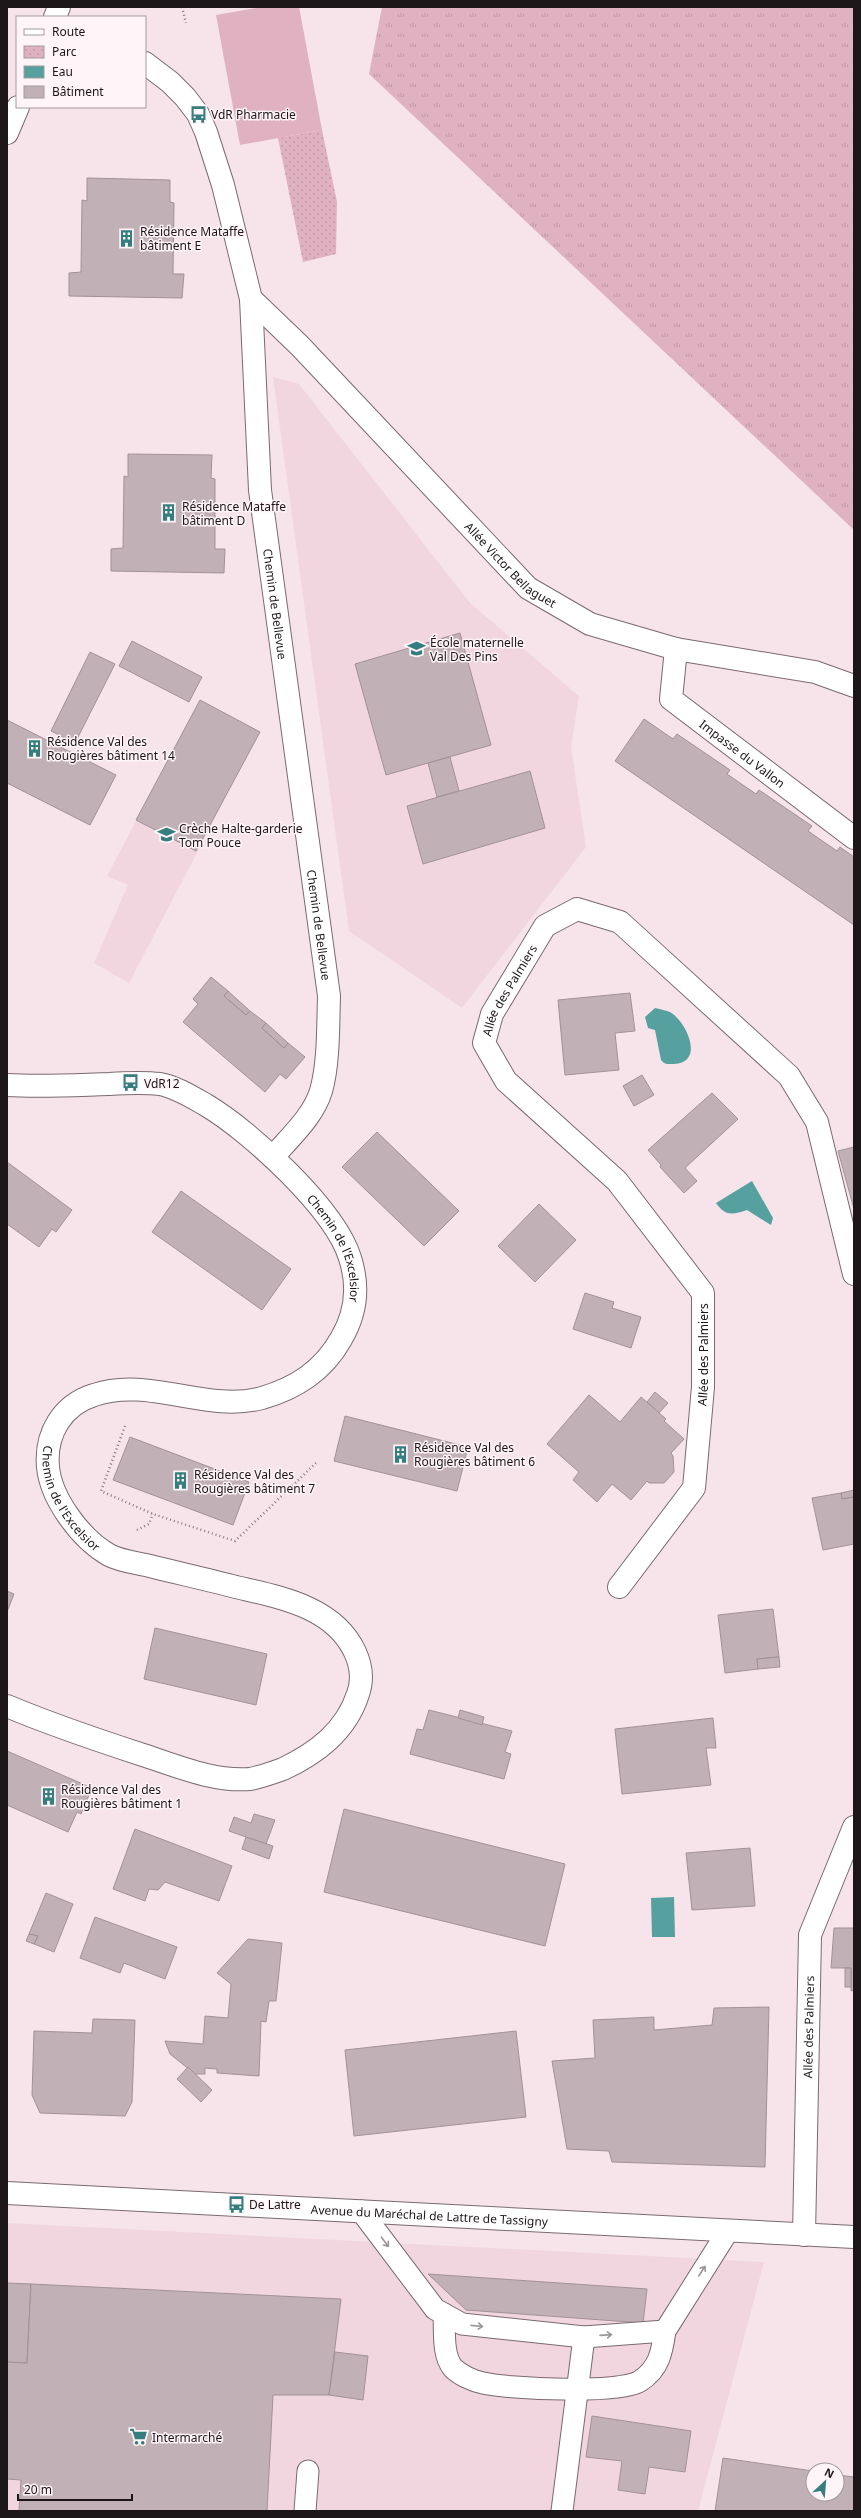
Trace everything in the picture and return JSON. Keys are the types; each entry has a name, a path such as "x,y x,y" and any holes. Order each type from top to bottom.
{"street":[{"name":"Chemin de Bellevue","path":"146,64 170,82 185,97 198,114 223,185 251,298 260,490 329,996 327,1042 321,1090 304,1122 273,1157"},
{"path":"7,133 18,108"},
{"name":"Allée Victor Bellaguet","path":"251,298 300,346 528,588 590,624 676,649 815,672 854,686"},
{"name":"Impasse du Vallon","path":"676,649 671,699 854,838"},
{"name":"Allée des Palmiers","path":"618,1587 694,1488 703,1387 703,1293 616,1181 506,1082 484,1043 492,1014 545,926 577,908 620,922 788,1076 817,1122 854,1274"},
{"name":"Chemin de l'Excelsior","path":"7,1084 53,1086 131,1083 163,1085 206,1105 273,1157 321,1210 348,1251 354,1275 354,1307 350,1323 324,1365 306,1378 288,1389 258,1399 221,1402 134,1390 110,1390 91,1395 74,1403 56,1423 50,1437 48,1467 58,1501 69,1518 110,1556 305,1606 326,1619 350,1644 359,1665 360,1686 354,1704 338,1731 320,1748 276,1772 250,1779 228,1778 194,1771 62,1728 7,1706"},
{"name":"Allée des Palmiers","path":"804,2235 810,1934 854,1827"},
{"name":"Avenue du Maréchal de Lattre de Tassigny","path":"7,2193 804,2235"},
{"path":"804,2235 854,2237"},
{"path":"804,2235 854,2244"}],"lane":[{"path":"361,2211 435,2309 462,2324 584,2337 666,2332"},
{"path":"444,2314 448,2358 453,2368 465,2376 482,2383 506,2387 577,2389 638,2382 655,2368 661,2355 666,2332 728,2231"},
{"path":"562,2511 584,2337"},
{"path":"305,2511 308,2471"}],"path":[{"path":"182,7 186,23"},
{"path":"125,1426 101,1490 153,1514 235,1540 316,1463"},
{"path":"129,1531 137,1530 149,1524 153,1514"}],"shaded area":[{"name":"École maternelle Val Des Pins","path":"273,377 299,384 470,603 579,696 571,747 586,847 462,1008 349,931"},
{"name":"Crèche Halte-garderie Tom Pouce","path":"200,700 260,732 129,983 94,963 128,885 107,876"},
{"path":"7,2223 764,2262 698,2511 7,2511"}],"green space":[{"path":"262,7 299,7 322,130 240,145 216,15"},
{"path":"382,7 854,7 854,530 369,74"},
{"path":"322,130 337,202 336,254 303,262 278,138"}],"water":[{"path":"655,1008 670,1012 682,1024 687,1033 691,1050 689,1057 683,1062 668,1064 661,1060 655,1030 648,1028 645,1017"},
{"path":"752,1181 773,1218 771,1225 747,1210 737,1213 729,1213 719,1207 716,1203"},
{"path":"674,1897 675,1937 652,1937 651,1898"}],"building":[{"name":"Résidence Mataffe bâtiment E","path":"87,178 170,180 170,202 174,203 173,274 184,274 182,298 69,296 69,273 81,272 82,200 87,201"},
{"name":"Résidence Mataffe bâtiment D","path":"128,454 212,455 211,478 215,479 215,549 225,549 224,573 111,571 111,549 123,548 124,476 128,477"},
{"path":"460,633 491,745 386,775 355,664"},
{"path":"132,641 202,677 189,702 119,666"},
{"path":"90,652 115,664 75,743 51,731"},
{"path":"200,700 260,732 196,851 136,820"},
{"path":"644,719 673,739 677,734 730,770 727,774 756,794 759,790 812,826 808,831 837,851 840,847 854,857 854,925 615,761"},
{"name":"Résidence Val des Rougières bâtiment 14","path":"7,720 116,775 90,825 7,783"},
{"path":"450,757 459,791 437,797 428,763"},
{"path":"530,771 545,828 423,864 407,806"},
{"path":"211,977 228,991 224,996 246,1015 250,1011 266,1023 262,1028 284,1048 288,1043 305,1057 286,1079 280,1074 265,1092 183,1022 198,1004 193,999"},
{"path":"228,991 250,1011 246,1015 224,996"},
{"path":"630,993 635,1031 615,1033 619,1070 565,1075 558,1000"},
{"path":"266,1023 288,1043 284,1048 262,1028"},
{"path":"642,1075 654,1095 634,1106 623,1086"},
{"path":"712,1093 738,1119 685,1168 697,1181 684,1193 660,1167 661,1165 648,1150"},
{"path":"377,1132 459,1211 424,1246 342,1167"},
{"path":"854,1147 854,1209 838,1151"},
{"path":"7,1162 72,1210 56,1232 52,1229 39,1247 7,1224"},
{"path":"181,1191 291,1269 262,1310 152,1232"},
{"path":"539,1204 576,1240 535,1282 498,1246"},
{"path":"585,1293 614,1302 612,1308 641,1317 631,1348 573,1329"},
{"path":"655,1392 668,1403 659,1413 647,1402"},
{"path":"589,1395 620,1422 641,1397 666,1419 664,1421 684,1439 671,1453 673,1456 674,1472 664,1483 649,1483 647,1481 631,1500 612,1484 597,1502 573,1480 579,1472 547,1444"},
{"name":"Résidence Val des Rougières bâtiment 6","path":"345,1416 468,1447 457,1491 334,1461"},
{"name":"Résidence Val des Rougières bâtiment 7","path":"130,1437 249,1482 233,1525 113,1480"},
{"path":"854,1490 854,1497 842,1499 841,1493"},
{"path":"841,1493 842,1499 854,1497 854,1544 823,1550 812,1498"},
{"path":"7,1591 14,1594 7,1612"},
{"path":"773,1609 779,1657 757,1659 758,1669 725,1673 718,1615"},
{"path":"155,1628 267,1654 256,1705 144,1679"},
{"path":"779,1657 780,1667 758,1669 757,1659"},
{"path":"429,1710 512,1731 505,1752 511,1754 504,1779 410,1754 417,1729 423,1730"},
{"path":"460,1710 484,1717 482,1725 458,1718"},
{"path":"713,1718 716,1748 706,1748 711,1785 622,1794 615,1729"},
{"name":"Résidence Val des Rougières bâtiment 1","path":"7,1751 92,1788 81,1814 77,1812 68,1832 7,1805"},
{"path":"344,1809 565,1864 545,1946 324,1892"},
{"path":"254,1814 275,1820 266,1844 229,1831 234,1817 251,1823"},
{"path":"135,1829 232,1866 219,1901 165,1882 158,1890 149,1889 145,1901 113,1889"},
{"path":"246,1837 273,1846 269,1859 242,1849"},
{"path":"750,1848 755,1906 692,1910 686,1853"},
{"path":"46,1893 73,1904 54,1952 34,1944 38,1936 29,1934"},
{"path":"95,1917 177,1947 165,1979 124,1963 120,1973 80,1958"},
{"path":"834,1928 854,1928 854,1990 851,1991 851,1968 831,1968"},
{"path":"29,1934 38,1936 34,1944 26,1941"},
{"path":"248,1939 282,1943 276,2001 269,2001 266,2022 261,2021 259,2076 217,2073 217,2069 205,2068 205,2074 195,2074 170,2054 165,2041 203,2044 205,2016 228,2018 231,1984 217,1973"},
{"path":"845,1968 851,1968 851,1987 845,1987"},
{"path":"769,2007 765,2167 612,2162 609,2151 567,2149 552,2061 595,2058 593,2020 654,2017 654,2030 712,2025 714,2008"},
{"path":"93,2019 135,2020 132,2102 125,2116 40,2113 32,2095 34,2031 92,2033"},
{"path":"516,2031 526,2117 354,2136 345,2050"},
{"path":"188,2067 212,2090 201,2102 177,2079"},
{"path":"428,2274 647,2289 643,2323 466,2310"},
{"path":"7,2283 31,2284 27,2363 7,2362"},
{"name":"Intermarché","path":"31,2284 341,2299 329,2395 273,2395 267,2511 19,2511 21,2480 7,2479 7,2362 27,2363"},
{"path":"335,2352 368,2356 363,2400 329,2395"},
{"path":"592,2416 691,2431 685,2472 649,2467 645,2494 618,2490 622,2461 586,2457"},
{"path":"723,2458 805,2470 805,2502 845,2502 845,2476 854,2477 854,2511 715,2511"}],"place":[{"name":"VdR Pharmacie","path":"198,114"},
{"name":"Résidence Mataffe bâtiment E","path":"127,238"},
{"name":"Résidence Mataffe bâtiment D","path":"169,513"},
{"name":"École maternelle Val Des Pins","path":"417,649"},
{"name":"Résidence Val des Rougières bâtiment 14","path":"34,748"},
{"name":"Crèche Halte-garderie Tom Pouce","path":"166,835"},
{"name":"VdR12","path":"131,1083"},
{"name":"Résidence Val des Rougières bâtiment 6","path":"401,1454"},
{"name":"Résidence Val des Rougières bâtiment 7","path":"181,1481"},
{"name":"Résidence Val des Rougières bâtiment 1","path":"48,1796"},
{"name":"De Lattre","path":"236,2204"},
{"name":"Intermarché","path":"139,2437"}]}
